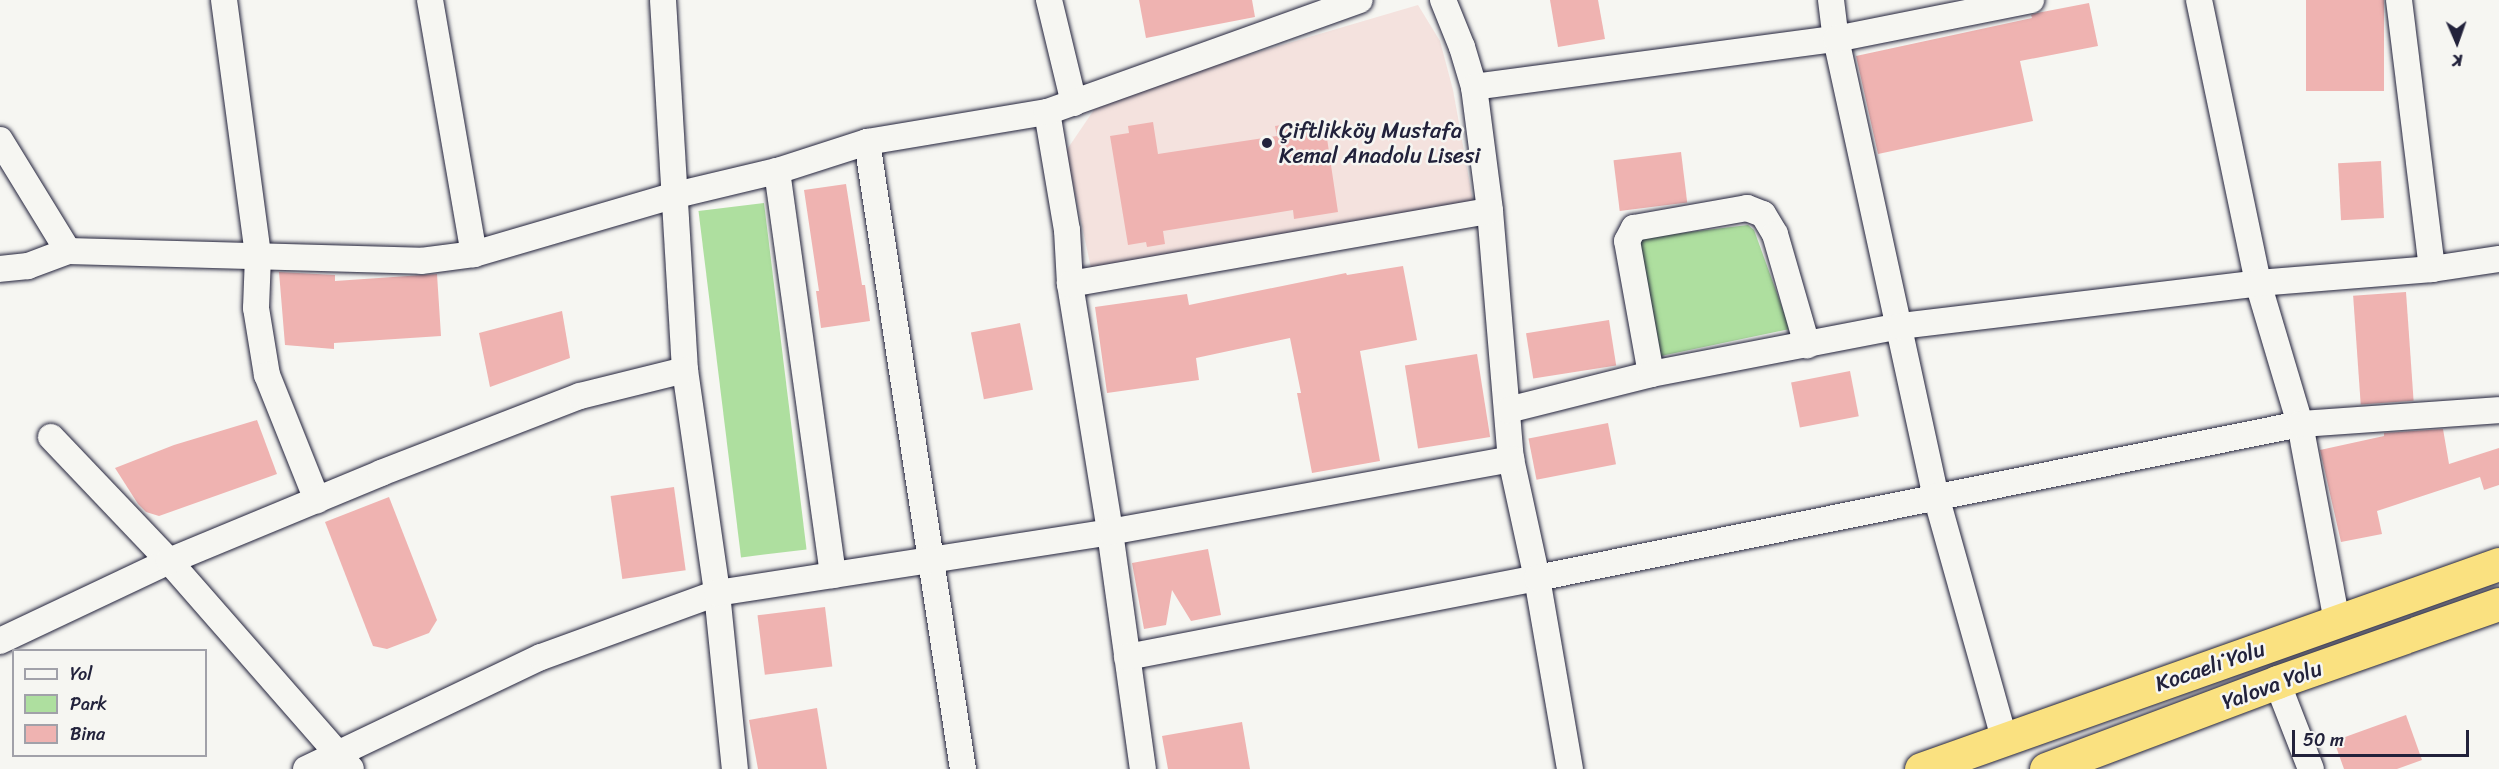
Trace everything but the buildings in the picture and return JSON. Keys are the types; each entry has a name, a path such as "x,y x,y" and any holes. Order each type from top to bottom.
{"highway":[{"name":"Kocaeli̇ Yolu","path":"1922,769 2499,564"},
{"name":"Yalova Yolu","path":"2046,769 2277,682 2499,604"}],"street":[{"path":"224,0 258,256 256,308 267,375 317,500"},
{"path":"430,0 474,254"},
{"path":"663,0 685,370 717,593 735,769"},
{"path":"1049,0 1074,103"},
{"path":"1443,0 1462,47 1473,87 1490,211 1511,459 1537,578 1570,769"},
{"path":"1831,0 1836,39 1935,496 2004,738"},
{"path":"1473,87 1836,39 2031,0"},
{"path":"2199,0 2258,283 2300,424 2337,622"},
{"path":"2399,0 2432,269"},
{"path":"0,269 28,266 68,251 421,261 474,254 676,195 777,171 867,142 1047,112 1356,1"},
{"path":"1047,112 1067,230 1070,284 1110,532 1143,769"},
{"path":"0,140 68,251"},
{"path":"867,142 963,769"},
{"path":"777,171 833,575"},
{"path":"1652,374 1627,241 1634,228 1747,208 1763,214 1775,234 1807,345"},
{"path":"1070,284 1490,211"},
{"path":"1508,410 1652,374 1900,326 2258,283 2432,269 2499,259"},
{"path":"0,640 168,561 580,396 685,370"},
{"path":"1127,657 1537,578 2300,424 2499,410"},
{"path":"51,437 168,561 345,762"},
{"path":"306,769 345,762 541,657 717,593 1110,532 1511,459"},
{"path":"2277,682 2311,769"}],"shaded area":[{"name":"Çiftlikköy Mustafa Kemal Anadolu Lisesi","path":"1418,5 1440,41 1453,90 1473,201 1091,268 1066,151 1102,98"}],"green space":[{"path":"764,203 807,549 741,557 698,211"},
{"path":"1748,225 1754,230 1790,329 1661,356 1639,238"}],"place":[{"name":"Çiftlikköy Mustafa Kemal Anadolu Lisesi","path":"1267,143"}]}
